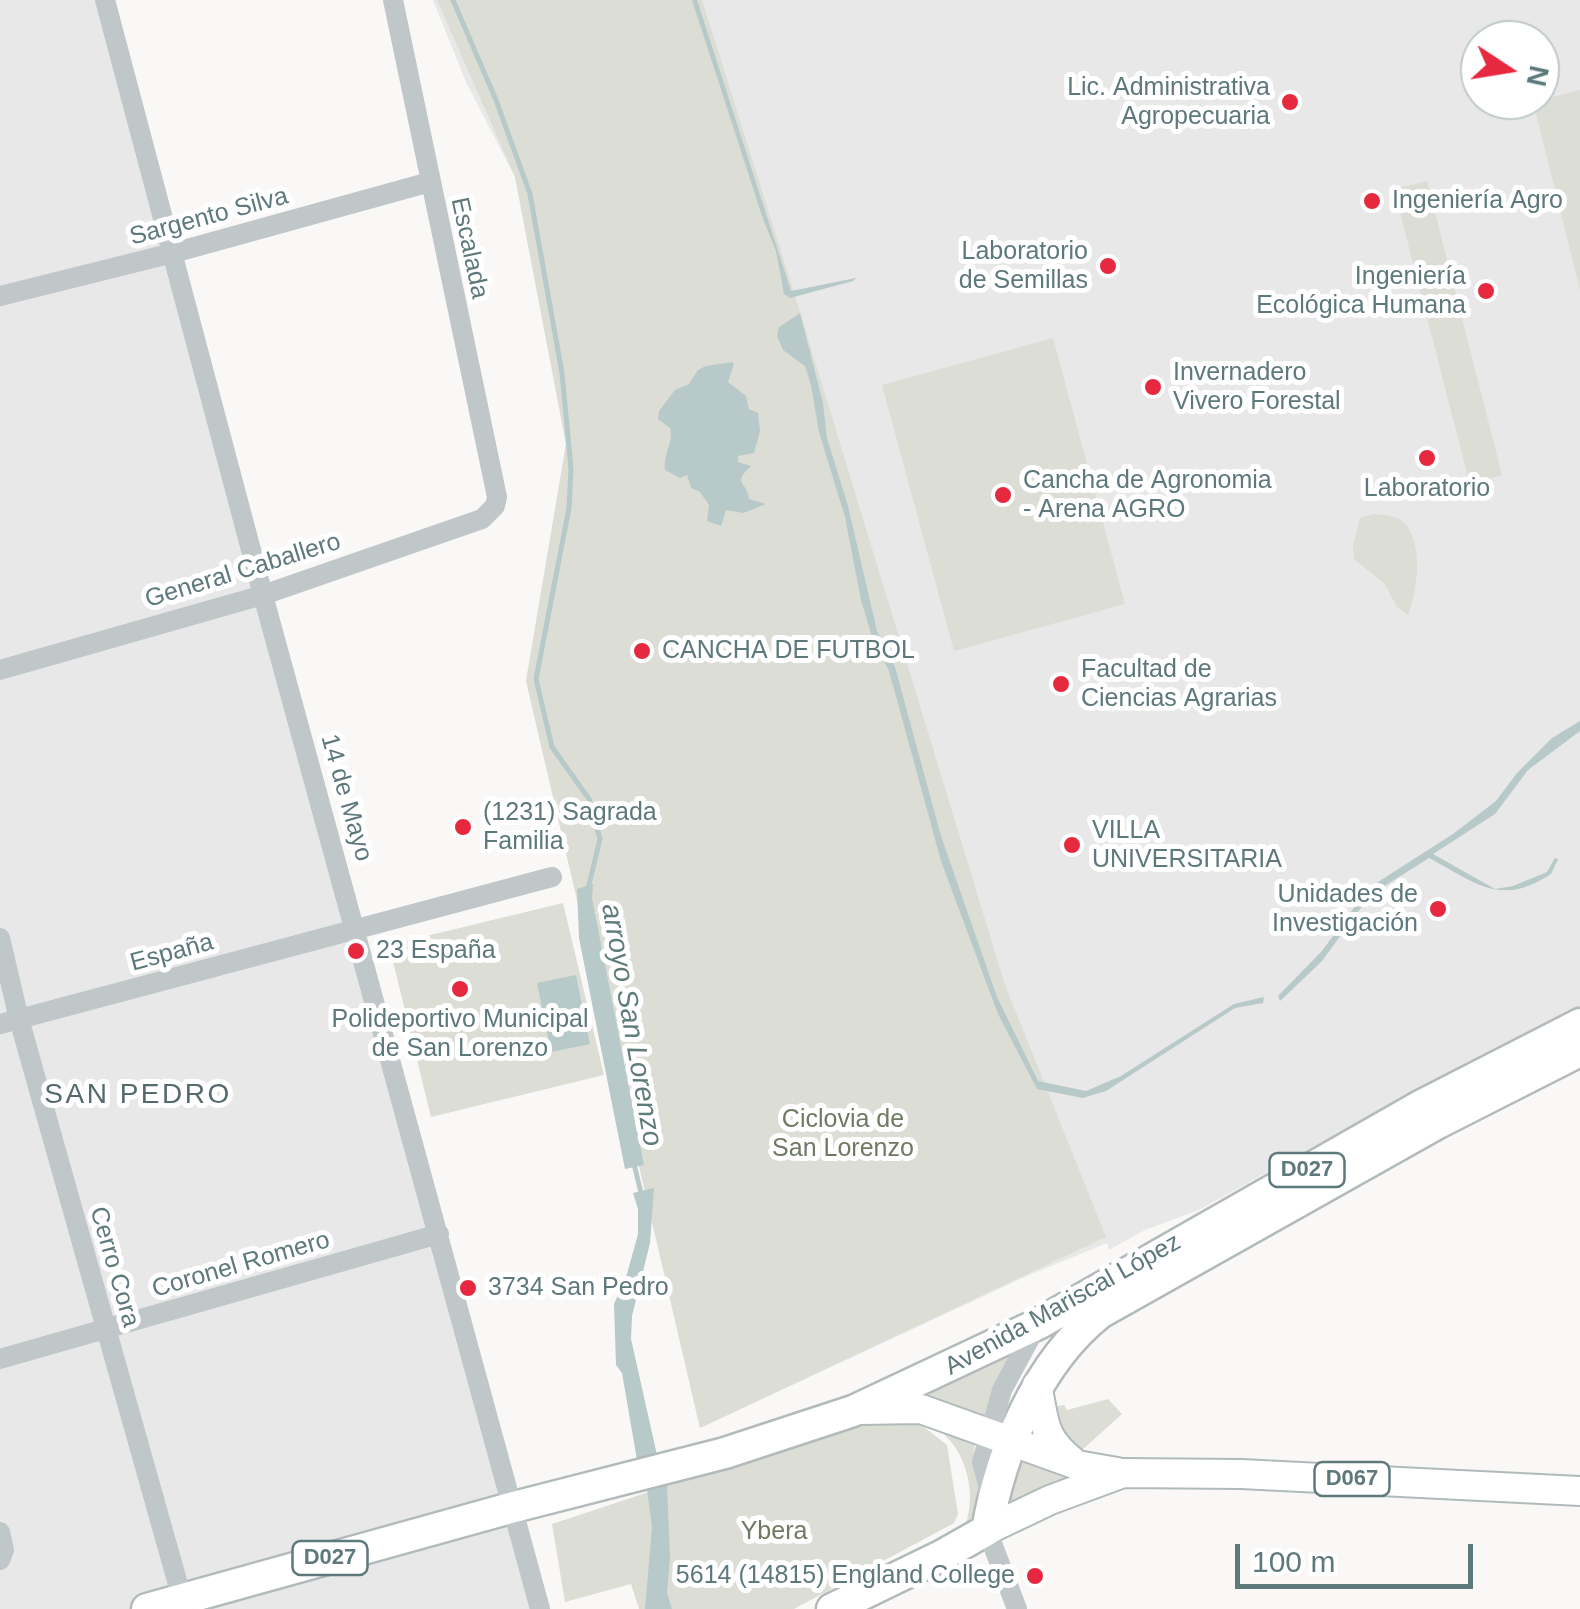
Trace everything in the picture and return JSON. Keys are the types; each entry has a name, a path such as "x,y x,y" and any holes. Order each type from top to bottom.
{"highway":[{"name":"Avenida Mariscal López","path":"514,1508 675,1467 853,1410 1038,1324 1422,1105 1580,1024"},
{"name":"Avenida Mariscal López","path":"1001,1437 1075,1333 1100,1313 1438,1123 1580,1051"},
{"name":"D027","path":"987,1530 1001,1437"},
{"name":"D027","path":"147,1609 183,1604 514,1508"},
{"path":"832,1609 987,1530"}],"main road":[{"path":"1037,1386 1045,1431 1056,1448 1077,1465"},
{"name":"D067","path":"853,1410 921,1409 1077,1465 1123,1473 1242,1474 1580,1491"},
{"name":"D067","path":"987,1530 1050,1500 1123,1473"}],"street":[{"name":"14 de Mayo","path":"104,0 540,1609"},
{"name":"Escalada","path":"393,0 497,497 495,506"},
{"name":"Sargento Silva","path":"0,296 430,182"},
{"name":"General Caballero","path":"0,670 263,594 482,519 495,506"},
{"name":"España","path":"10,1022 552,877"},
{"name":"Cerro Cora","path":"0,938 10,1022 106,1330 183,1604"},
{"name":"Coronel Romero","path":"0,1359 439,1234"},
{"path":"1001,1437 1002,1390 1038,1324"},
{"path":"987,1530 1016,1609"},
{"path":"0,1532 4,1550 0,1560"}],"shaded area":[{"path":"0,0 110,0 542,1609 0,1609"},
{"name":"VILLA UNIVERSITARIA","path":"433,0 1580,0 1580,1010 1345,1129 1199,1210 1145,1230 1109,1250 1107,1243 1027,1276 700,1428 526,681 566,444 515,177 466,82"},
{"path":"692,0 697,0 791,291 856,278 853,281 790,298 784,294 776,251"},
{"path":"800,313 823,403 827,438 848,506 877,631 895,667 941,836 997,997 1038,1081 1086,1091 1121,1076 1234,1004 1264,997 1263,1003 1235,1008 1106,1091 1083,1098 1037,1089 998,1014 941,861 889,671 873,640 861,600 845,517 819,432 805,366 783,350 777,336 779,327"},
{"path":"732,362 728,382 746,396 749,409 758,413 760,431 754,453 738,456 738,462 751,466 741,479 749,499 766,504 743,513 726,510 721,526 707,521 709,505 700,492 691,488 687,475 680,478 665,470 671,433 658,419 659,411 675,390 689,384 698,370"},
{"path":"1580,721 1580,731 1528,770 1495,814 1433,854 1495,889 1474,883 1429,858 1383,887 1360,909 1322,961 1280,1001 1278,996 1322,951 1378,882 1496,801 1552,738"},
{"path":"1558,859 1551,874 1533,884 1495,889 1547,872"},
{"path":"593,884 592,898 644,1165 625,1169 579,938 577,889"},
{"path":"576,975 590,1044 551,1052 537,983"},
{"path":"654,1188 650,1243 632,1316 631,1339 657,1455 637,1460 622,1373 616,1365 614,1304 638,1234 638,1209 633,1193"},
{"path":"667,1484 667,1593 672,1609 645,1609 652,1527 647,1490"}],"green space":[{"name":"Ciclovia de San Lorenzo","path":"437,0 702,0 1005,985 1106,1237 700,1428 526,681 566,444 515,177"},
{"path":"1580,90 1580,290 1538,120 1560,120 1560,95"},
{"path":"1427,181 1502,475 1470,485 1394,189"},
{"name":"Cancha de Agronomia - Arena AGRO","path":"1053,338 1125,604 954,651 882,385"},
{"path":"1373,514 1397,518 1412,536 1417,578 1408,615 1397,607 1385,584 1354,559 1353,545 1360,518"},
{"path":"563,903 604,1075 431,1117 389,945"},
{"path":"1005,1355 1010,1357 985,1418 929,1398 931,1390"},
{"path":"1108,1399 1122,1414 1082,1450 1063,1430 1057,1406 1064,1405 1067,1410"},
{"name":"Ybera","path":"888,1417 920,1424 947,1445 958,1514 954,1523 794,1609 639,1609 631,1584 565,1602 552,1524 857,1423"},
{"path":"934,1427 975,1440 973,1466 981,1487 976,1512 965,1526 970,1499 966,1470 954,1445"},
{"path":"1022,1460 1078,1476 1007,1505 1005,1501"}],"waterway":[{"name":"arroyo San Lorenzo","path":"453,0 496,100 530,194 562,373 571,469 569,508 536,679 552,747 589,799 600,839 588,889"},
{"name":"arroyo San Lorenzo","path":"634,1164 642,1197"}],"place":[{"name":"Lic. Administrativa Agropecuaria","path":"1290,102"},
{"name":"Ingeniería Agro","path":"1372,201"},
{"name":"Laboratorio de Semillas","path":"1108,266"},
{"name":"Ingeniería Ecológica Humana","path":"1486,291"},
{"name":"Invernadero Vivero Forestal","path":"1153,387"},
{"name":"Laboratorio","path":"1427,458"},
{"name":"Cancha de Agronomia - Arena AGRO","path":"1003,495"},
{"name":"CANCHA DE FUTBOL","path":"642,651"},
{"name":"Facultad de Ciencias Agrarias","path":"1061,684"},
{"name":"(1231) Sagrada Familia","path":"463,827"},
{"name":"VILLA UNIVERSITARIA","path":"1072,845"},
{"name":"Unidades de Investigación","path":"1438,909"},
{"name":"23 España","path":"356,951"},
{"name":"Polideportivo Municipal de San Lorenzo","path":"460,989"},
{"name":"3734 San Pedro","path":"468,1288"},
{"name":"5614 (14815) England College","path":"1035,1576"}],"district":[{"name":"SAN PEDRO","path":"138,1095"}]}
